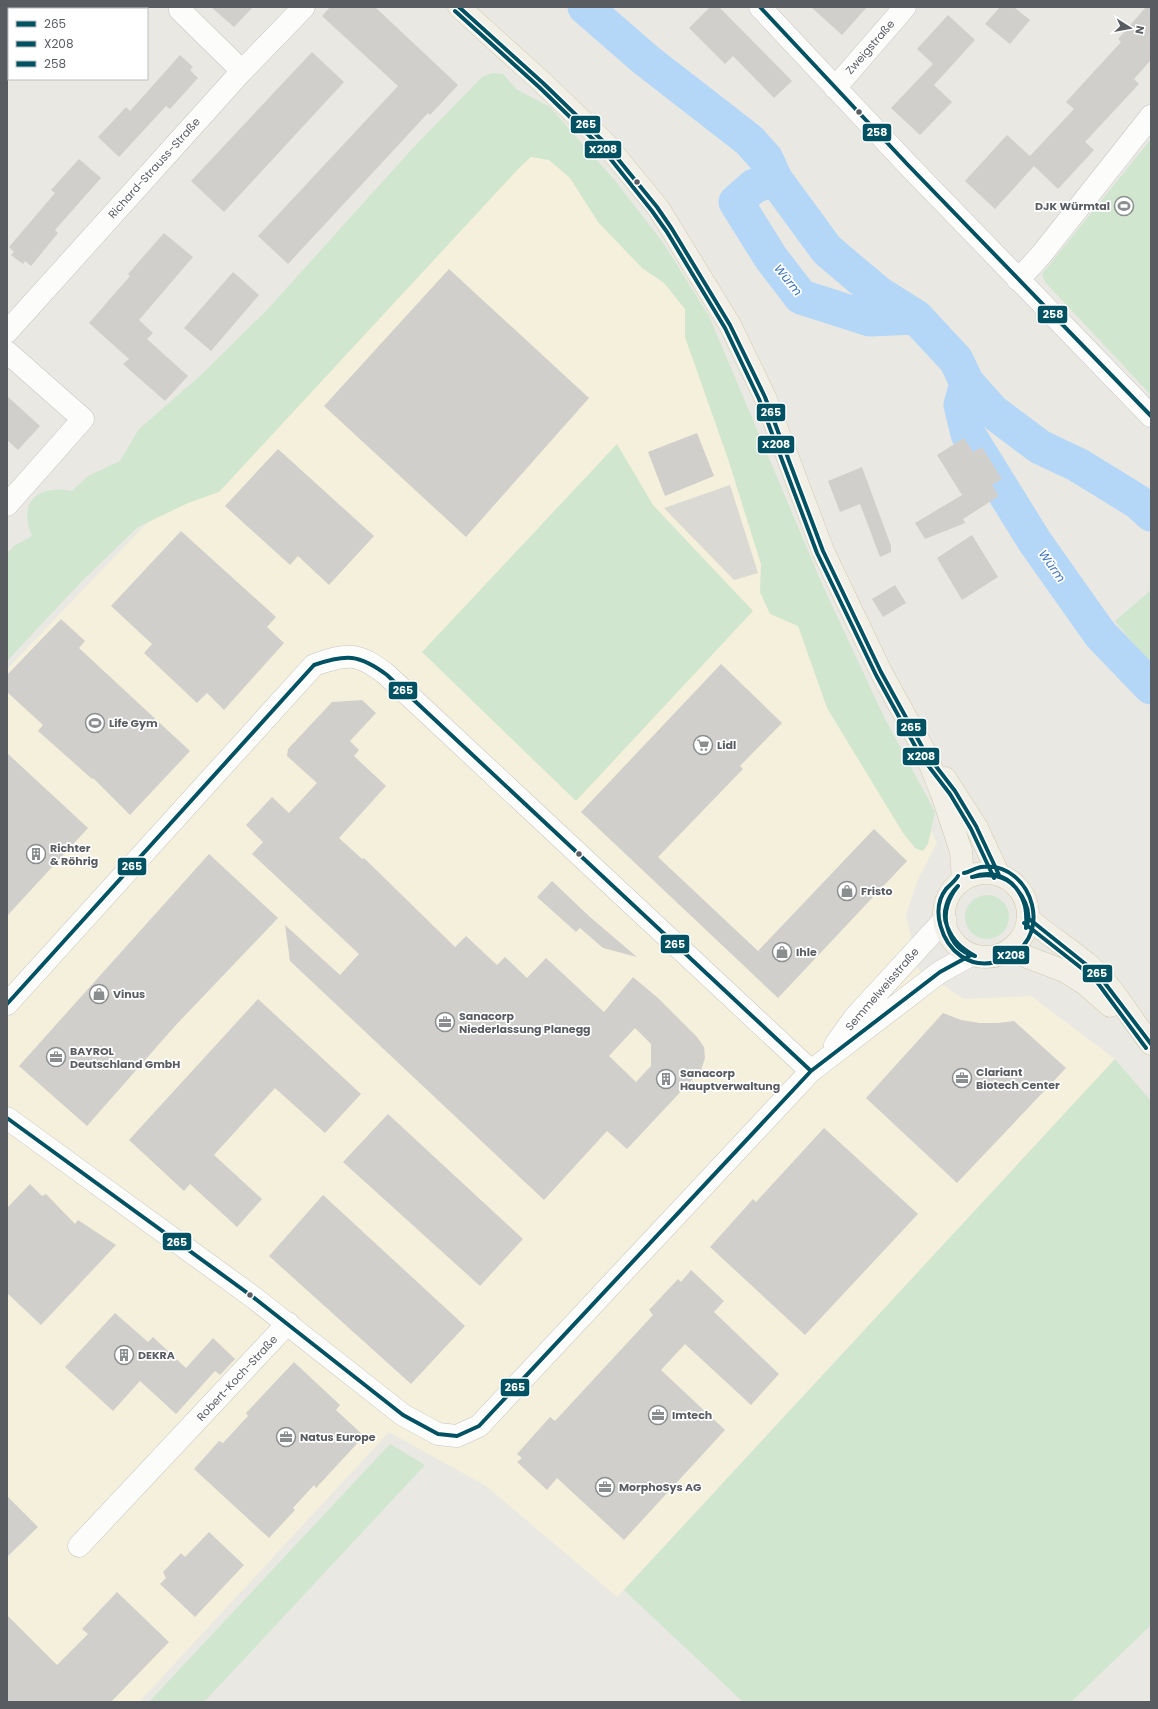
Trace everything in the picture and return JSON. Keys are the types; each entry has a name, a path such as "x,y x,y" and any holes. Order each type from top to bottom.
{"main road":[{"path":"459,7 543,83 605,143 657,207 730,325 765,397 823,551 881,672 925,752 958,835 964,880"},
{"path":"925,752 955,791 970,816 998,875"},
{"path":"986,873 998,875 1008,880 1023,895 1027,906 1028,918 1025,931 1019,942 1009,950 999,955 988,957 971,955 958,946 951,938 945,919 945,908 949,897 955,888 964,880 974,875 986,873"},
{"path":"1028,918 1043,932 1089,965 1110,988 1146,1038"},
{"path":"1009,950 1064,971 1085,984 1146,1038"}],"street":[{"name":"Richard-Strauss-Straße","path":"7,332 242,71 304,7"},
{"path":"760,7 1018,280 1151,416"},
{"name":"Zweigstraße","path":"835,88 905,7"},
{"path":"180,10 242,71"},
{"path":"1018,280 1040,255 1151,116"},
{"path":"7,352 83,418 7,505"},
{"path":"7,1004 314,666 340,656 370,662 387,675 817,1067"},
{"name":"Semmelweisstraße","path":"288,1323 403,1415 438,1434 457,1436 479,1426 817,1067 855,1017 945,919"},
{"name":"Semmelweisstraße","path":"817,1067 940,972 971,955"},
{"path":"7,1118 288,1323"},
{"name":"Robert-Koch-Straße","path":"79,1546 288,1323"}],"shaded area":[{"path":"535,119 556,140 704,334 937,843 918,879 906,915 918,969 964,999 1031,996 1115,1059 617,1597 486,1486 389,1432 139,1702 7,1702 7,669"},
{"path":"730,485 758,573 734,580 664,508"}],"green space":[{"path":"493,73 503,74 516,89 550,107 617,183 664,244 709,316 823,586 884,717 935,812 928,844 923,851 915,848 903,833 827,708 798,626 770,614 760,592 761,564 728,459 685,337 685,309 664,283 642,268 598,222 570,178 549,160 531,157 521,166 219,492 188,503 138,527 81,582 7,661 7,553 14,546 32,536 28,524 27,513 29,505 34,498 40,493 49,491 72,491 88,476 120,461 139,429 201,375 266,311 412,149 482,77"},
{"name":"DJK Würmtal","path":"1151,139 1151,395 1045,282 1042,274"},
{"path":"617,444 653,505 753,611 576,801 422,652"},
{"path":"1151,590 1151,665 1115,621"},
{"path":"983,895 991,895 996,896 1003,901 1008,908 1008,926 1003,933 996,938 983,939 975,936 968,929 965,921 965,913 968,905 975,898"},
{"path":"1115,1059 1151,1101 1151,1625 1071,1702 743,1702 624,1590"},
{"path":"390,1444 425,1465 204,1702 149,1702"}],"building":[{"path":"211,7 253,7 234,27"},
{"path":"330,7 375,7 458,85 430,115 428,113 288,264 258,236 398,86 322,16"},
{"path":"710,7 719,7 792,81 774,98 733,56 725,64 689,28"},
{"path":"811,7 867,7 842,35"},
{"path":"1000,7 1014,7 1030,20 1010,44 985,24"},
{"path":"1146,7 1151,7 1151,60 1134,79 1139,84 1085,142 1094,150 1058,189 1034,166 995,209 965,181 1007,135 1030,156 1074,109 1066,102 1121,42 1118,39"},
{"path":"948,15 975,40 934,85 952,102 920,135 891,108 933,64 917,49"},
{"path":"312,52 344,82 224,212 191,181"},
{"path":"180,55 193,67 190,70 198,78 170,109 166,106 119,157 98,137 126,107 130,111"},
{"path":"79,159 101,178 55,230 58,233 31,266 25,261 23,264 11,255 14,252 9,247 55,193 51,190"},
{"path":"164,233 193,257 139,320 153,333 147,339 188,376 165,401 123,364 129,359 89,323 130,276 128,274"},
{"path":"449,269 589,398 466,537 324,406"},
{"path":"233,272 259,295 211,351 184,328"},
{"path":"7,396 40,426 18,450 7,440"},
{"path":"697,433 714,476 665,496 648,452"},
{"path":"964,438 973,452 982,447 1002,479 992,485 999,496 963,519 965,523 925,539 915,523 962,495 937,455"},
{"path":"278,449 374,536 329,585 298,556 290,565 225,506"},
{"path":"862,467 891,546 891,552 880,557 860,504 840,512 828,481"},
{"path":"181,531 276,617 267,627 284,643 224,710 207,693 197,703 144,653 152,644 111,606"},
{"path":"972,535 998,577 962,600 937,558"},
{"path":"895,585 906,603 883,617 872,599"},
{"path":"61,619 85,641 79,648 190,751 130,815 93,778 92,779 38,731 43,725 7,692 7,675"},
{"path":"721,664 782,723 740,766 743,769 658,857 758,951 874,829 907,861 778,998 581,812"},
{"path":"362,700 376,713 350,741 359,750 354,756 386,786 339,838 362,859 364,858 455,947 466,936 497,965 505,957 527,978 546,958 604,1012 633,977 658,998 697,1037 704,1047 705,1058 701,1070 627,1149 607,1131 544,1200 290,961 285,925 340,975 359,954 252,854 263,842 246,825 272,797 289,813 317,783 287,756 288,749 332,702","holes":["635,1028 651,1044 651,1066 636,1082 609,1056"]},
{"name":"Richter & Röhrig","path":"7,753 88,828 7,916"},
{"path":"209,854 278,918 175,1026 87,1126 19,1066"},
{"path":"552,881 590,917 637,957 603,948 580,928 576,932 537,897"},
{"path":"258,999 361,1094 325,1133 275,1088 214,1155 262,1199 237,1227 190,1184 184,1191 129,1140"},
{"path":"943,1013 961,1020 980,1023 1014,1021 1066,1068 957,1183 866,1098"},
{"path":"388,1114 523,1239 480,1286 343,1162"},
{"path":"824,1128 918,1214 805,1335 710,1247 753,1199 756,1202"},
{"path":"30,1184 42,1196 46,1194 75,1224 78,1220 116,1245 41,1325 7,1293 7,1208"},
{"path":"323,1195 465,1326 411,1384 269,1256"},
{"path":"691,1270 724,1301 714,1312 779,1374 751,1405 685,1344 661,1370 725,1430 624,1540 557,1478 547,1490 517,1462 522,1458 517,1454 550,1417 555,1421 653,1315 649,1310 678,1279 681,1282"},
{"name":"DEKRA","path":"115,1313 148,1342 153,1337 186,1368 213,1338 235,1359 220,1375 215,1371 176,1414 140,1381 113,1411 65,1367"},
{"path":"294,1362 340,1405 336,1410 364,1436 316,1488 314,1485 293,1508 295,1510 269,1538 194,1469 219,1441 223,1443 248,1416 246,1413"},
{"path":"7,1496 38,1527 7,1557"},
{"path":"209,1532 244,1565 195,1617 160,1584 166,1578 163,1572 181,1553 185,1557"},
{"path":"117,1592 169,1642 111,1702 7,1702 7,1615 57,1665 88,1634 82,1629"}],"waterway":[{"name":"Würm","path":"585,7 646,60 749,140 766,159 775,179 827,250 878,293 916,317 956,360 967,383 992,411 1040,447 1078,465 1138,502 1151,514"},
{"name":"Würm","path":"775,179 754,186 736,202 771,258 801,297 870,319 916,317"},
{"name":"Würm","path":"967,383 961,405 968,434 1035,542 1100,634 1151,687"}],"transit line":[{"name":"265","path":"459,7 543,83 605,143 657,207 672,229 730,325 765,397 823,551 881,672 925,752 955,791 976,826 999,875"},
{"name":"258","path":"760,7 908,165 1151,416"},
{"name":"X208","path":"455,11 539,87 601,147 667,232 725,328 759,399 817,553 876,675 920,755 950,794 971,829 994,878"},
{"name":"265","path":"7,1004 314,665 335,659 352,658 368,663 387,675 811,1071"},
{"name":"X208","path":"958,876 946,889 941,897 939,906 940,926 948,943 961,956 978,963 996,962 1016,952 1028,938 1033,922 1032,905 1025,889 1014,876 999,868 981,867 964,873"},
{"name":"265","path":"972,877 984,874 996,875 1012,883 1016,888"},
{"name":"265","path":"972,877 984,875 996,876 1007,880 1016,888"},
{"name":"265","path":"947,926 945,921 946,904 951,894 958,886"},
{"name":"265","path":"947,926 946,910 952,895 958,886"},
{"name":"265","path":"1016,888 1027,907 1028,923 1026,928"},
{"name":"265","path":"1016,888 1022,897 1025,907 1026,928"},
{"name":"265","path":"1028,918 1098,974 1151,1044"},
{"name":"X208","path":"1024,923 1094,978 1146,1048"},
{"name":"265","path":"947,926 958,944 975,956"},
{"name":"265","path":"947,926 951,937 957,946 965,952 975,956"},
{"name":"265","path":"7,1118 253,1297 403,1415 438,1434 457,1436 479,1426 811,1071 940,972 971,955"}],"place":[{"name":"DJK Würmtal","path":"1124,206"},
{"name":"Life Gym","path":"95,723"},
{"name":"Lidl","path":"703,745"},
{"name":"Richter & Röhrig","path":"36,854"},
{"name":"Fristo","path":"847,891"},
{"name":"Ihle","path":"782,952"},
{"name":"Vinus","path":"99,994"},
{"name":"Sanacorp Niederlassung Planegg","path":"445,1022"},
{"name":"BAYROL Deutschland GmbH","path":"56,1057"},
{"name":"Clariant Biotech Center","path":"962,1078"},
{"name":"Sanacorp Hauptverwaltung","path":"666,1079"},
{"name":"DEKRA","path":"124,1355"},
{"name":"Imtech","path":"658,1415"},
{"name":"Natus Europe","path":"286,1437"},
{"name":"MorphoSys AG","path":"605,1487"}]}
